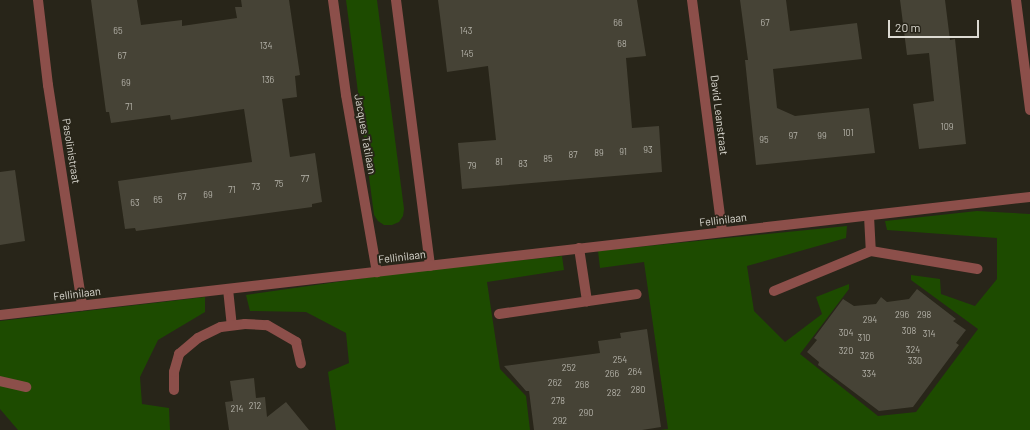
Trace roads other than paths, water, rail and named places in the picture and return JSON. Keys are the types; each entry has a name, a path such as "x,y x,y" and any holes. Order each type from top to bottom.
{"street":[{"name":"Pasolinistraat","path":"38,0 48,85 82,305"},
{"name":"Jacques Tatilaan","path":"333,0 346,95 377,272"},
{"path":"396,0 430,266"},
{"name":"David Leanstraat","path":"692,0 722,232"},
{"path":"1016,0 1030,110"},
{"name":"Fellinilaan","path":"0,315 1030,197"},
{"path":"869,216 871,251"},
{"path":"579,248 587,301"},
{"path":"774,291 871,251 977,269"},
{"path":"228,289 232,325"},
{"path":"499,314 637,294"},
{"path":"174,390 174,372 179,354 198,338 221,327 245,324 267,325 296,342 301,362"},
{"path":"0,381 26,387"}]}
